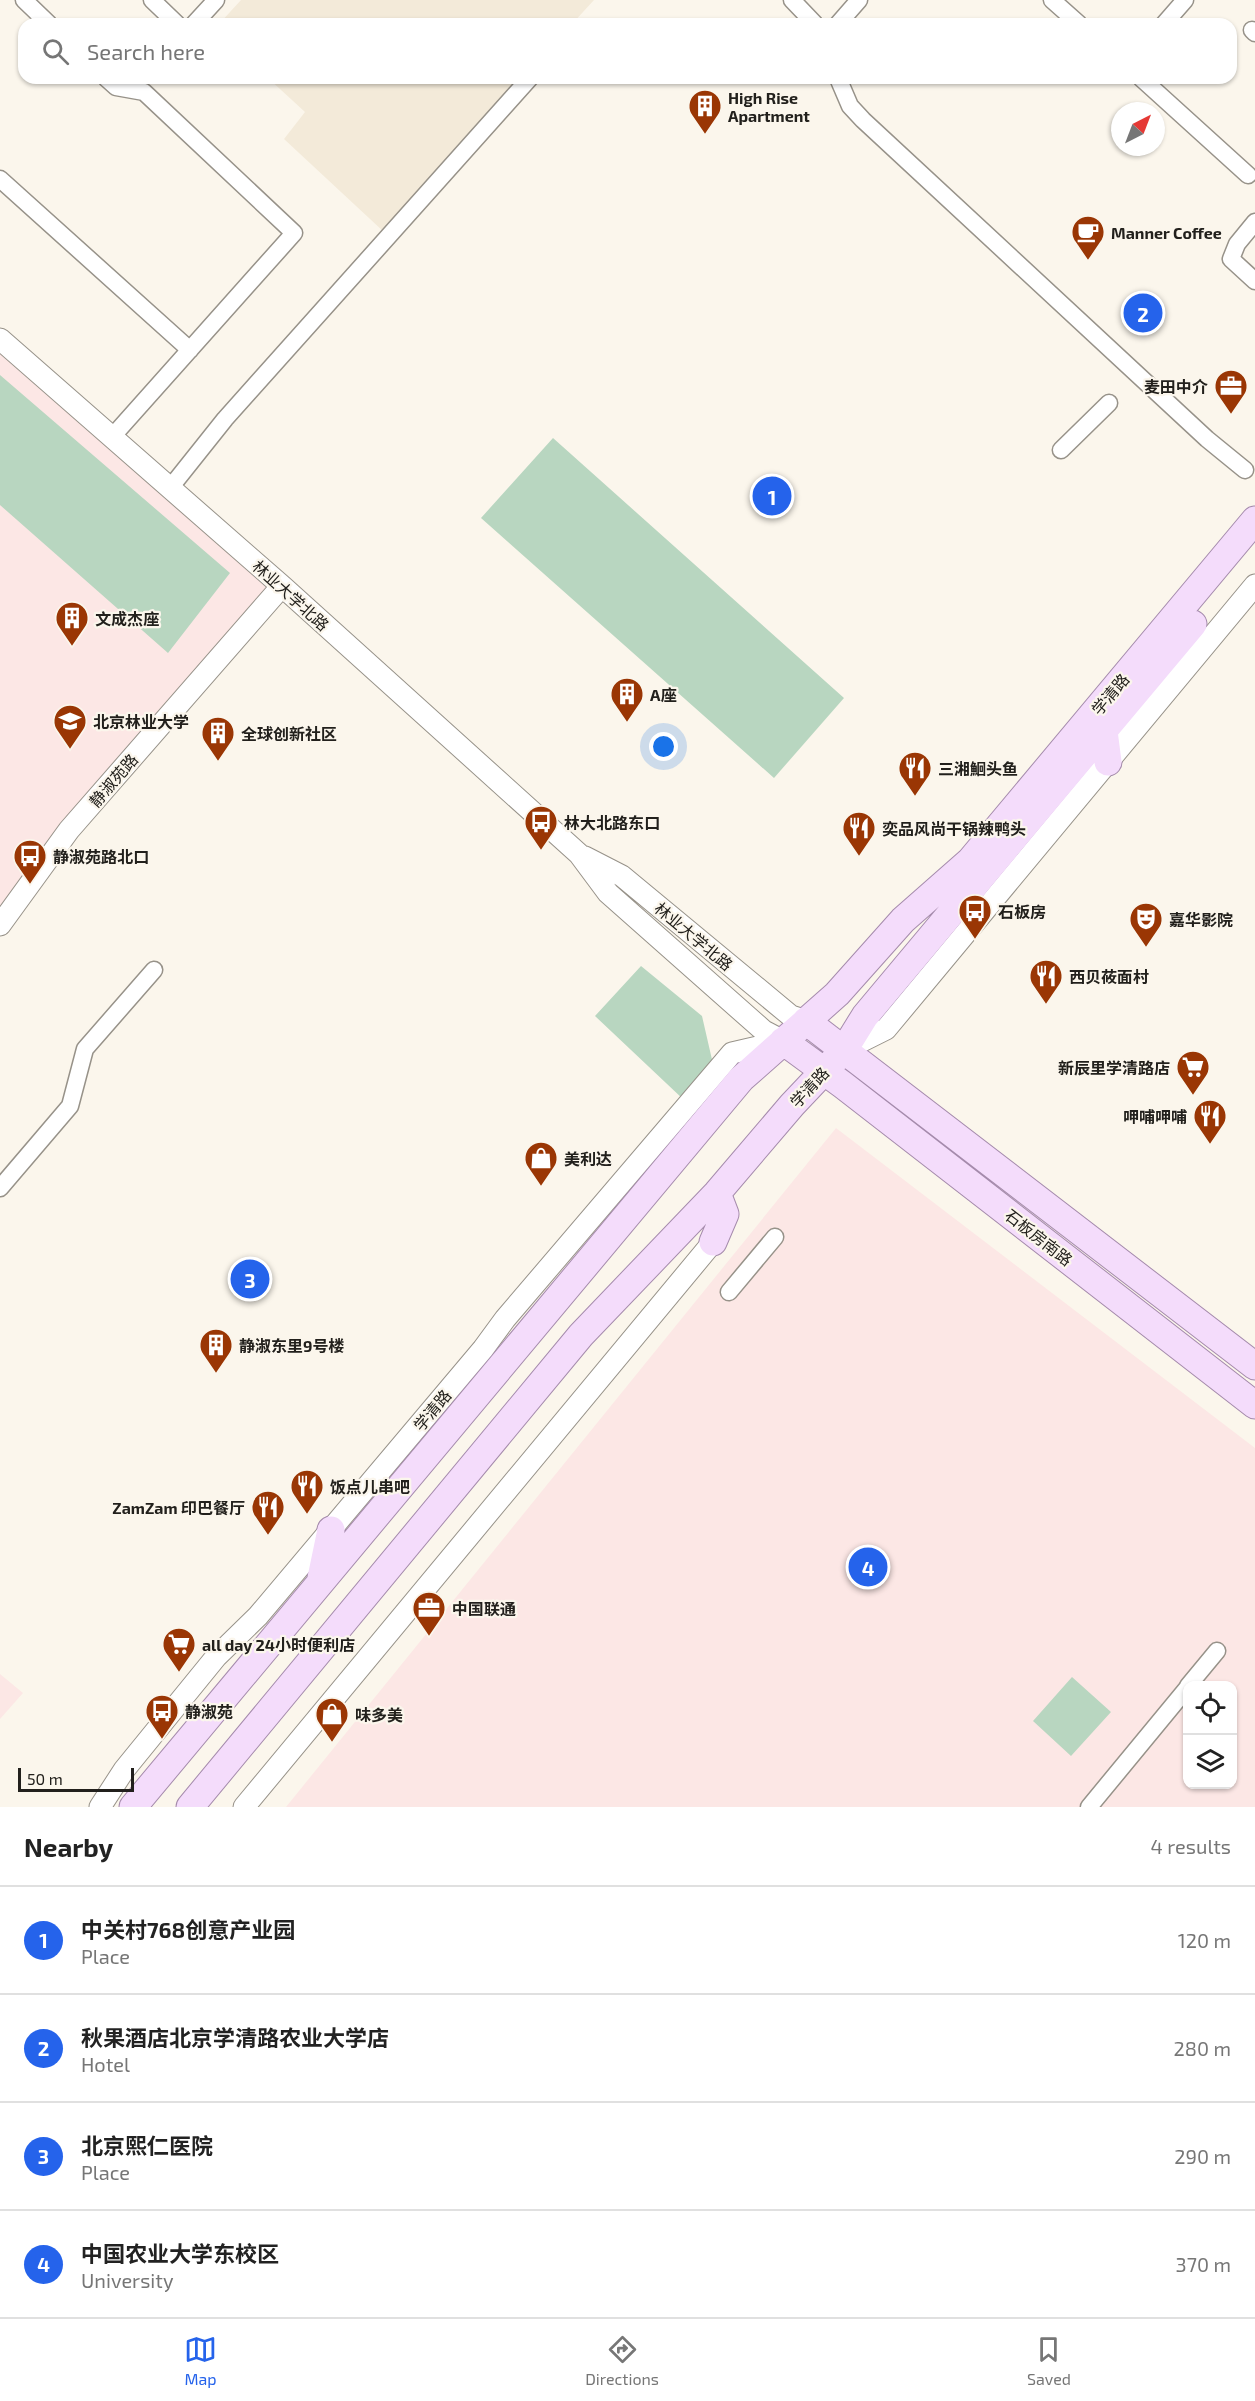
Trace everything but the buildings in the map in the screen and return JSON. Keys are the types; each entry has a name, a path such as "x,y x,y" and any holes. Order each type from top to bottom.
{"main road":[{"name":"学清路","path":"133,1807 741,1079 837,994 903,920 970,861 1255,520"},
{"name":"学清路","path":"190,1807 581,1335 717,1193 844,1050 865,1016 1255,549"},
{"path":"1104,731 1108,762"},
{"name":"石板房南路","path":"806,1021 1255,1366"},
{"name":"石板房南路","path":"783,1041 1255,1405"},
{"path":"713,1242 725,1214 717,1193"},
{"path":"320,1582 331,1530"}],"street":[{"path":"24,0 43,18"},
{"path":"152,0 171,18"},
{"path":"200,18 216,0"},
{"path":"792,0 809,18"},
{"path":"843,18 859,0"},
{"path":"1052,0 1072,18"},
{"path":"1168,18 1180,2"},
{"path":"112,438 294,233 144,92 116,87 113,84"},
{"path":"132,91 138,84"},
{"path":"170,488 225,419 525,84"},
{"path":"841,84 850,106 863,120 1207,439 1245,470"},
{"path":"1148,84 1253,174"},
{"path":"0,179 190,350"},
{"path":"1255,222 1237,244 1231,259 1255,281"},
{"name":"林业大学北路","path":"0,339 282,586 579,854 608,893 764,1031 783,1041"},
{"path":"1060,450 1109,403"},
{"name":"学清路","path":"844,1050 886,1029 1255,585"},
{"name":"静淑苑路","path":"0,925 69,830 282,586"},
{"name":"林业大学北路","path":"579,854 622,876 791,1016 806,1021"},
{"path":"0,1188 70,1106 85,1049 154,970"},
{"name":"学清路","path":"100,1807 124,1770 216,1657 258,1617 483,1349 505,1319 732,1053 783,1041"},
{"path":"729,1292 775,1237"},
{"path":"244,1807 713,1242"},
{"path":"1192,1681 1217,1651"},
{"path":"1089,1807 1183,1692"}],"shaded area":[{"path":"241,0 594,0 578,18 224,18"},
{"path":"275,84 518,84 384,232 284,139 305,112"},
{"name":"北京林业大学","path":"0,352 282,586 0,915"},
{"path":"836,1128 1255,1448 1255,1807 286,1807"},
{"path":"0,1674 23,1693 0,1719"}],"green space":[{"path":"0,375 230,573 168,653 0,505"},
{"path":"553,438 844,698 774,778 481,518"},
{"path":"641,966 702,1016 713,1064 684,1100 595,1016"},
{"path":"1072,1677 1111,1712 1071,1756 1033,1721"}],"place":[{"name":"High Rise Apartment","path":"705,135"},
{"name":"Manner Coffee","path":"1088,261"},
{"name":"秋果酒店北京学清路农业大学店","path":"1143,313"},
{"name":"麦田中介","path":"1231,415"},
{"name":"中关村768创意产业园","path":"772,496"},
{"name":"文成杰座","path":"72,647"},
{"name":"A座","path":"627,723"},
{"name":"北京林业大学","path":"70,750"},
{"name":"全球创新社区","path":"218,762"},
{"name":"三湘鮰头鱼","path":"915,797"},
{"name":"林大北路东口","path":"541,851"},
{"name":"奕品风尚干锅辣鸭头","path":"859,857"},
{"name":"静淑苑路北口","path":"30,885"},
{"name":"石板房","path":"975,940"},
{"name":"嘉华影院","path":"1146,948"},
{"name":"西贝莜面村","path":"1046,1005"},
{"name":"新辰里学清路店","path":"1193,1096"},
{"name":"呷哺呷哺","path":"1210,1145"},
{"name":"美利达","path":"541,1187"},
{"name":"北京熙仁医院","path":"250,1279"},
{"name":"静淑东里9号楼","path":"216,1374"},
{"name":"饭点儿串吧","path":"307,1515"},
{"name":"ZamZam 印巴餐厅","path":"268,1536"},
{"name":"中国农业大学东校区","path":"868,1567"},
{"name":"中国联通","path":"429,1637"},
{"name":"all day 24小时便利店","path":"179,1673"},
{"name":"静淑苑","path":"162,1740"},
{"name":"味多美","path":"332,1743"}]}
